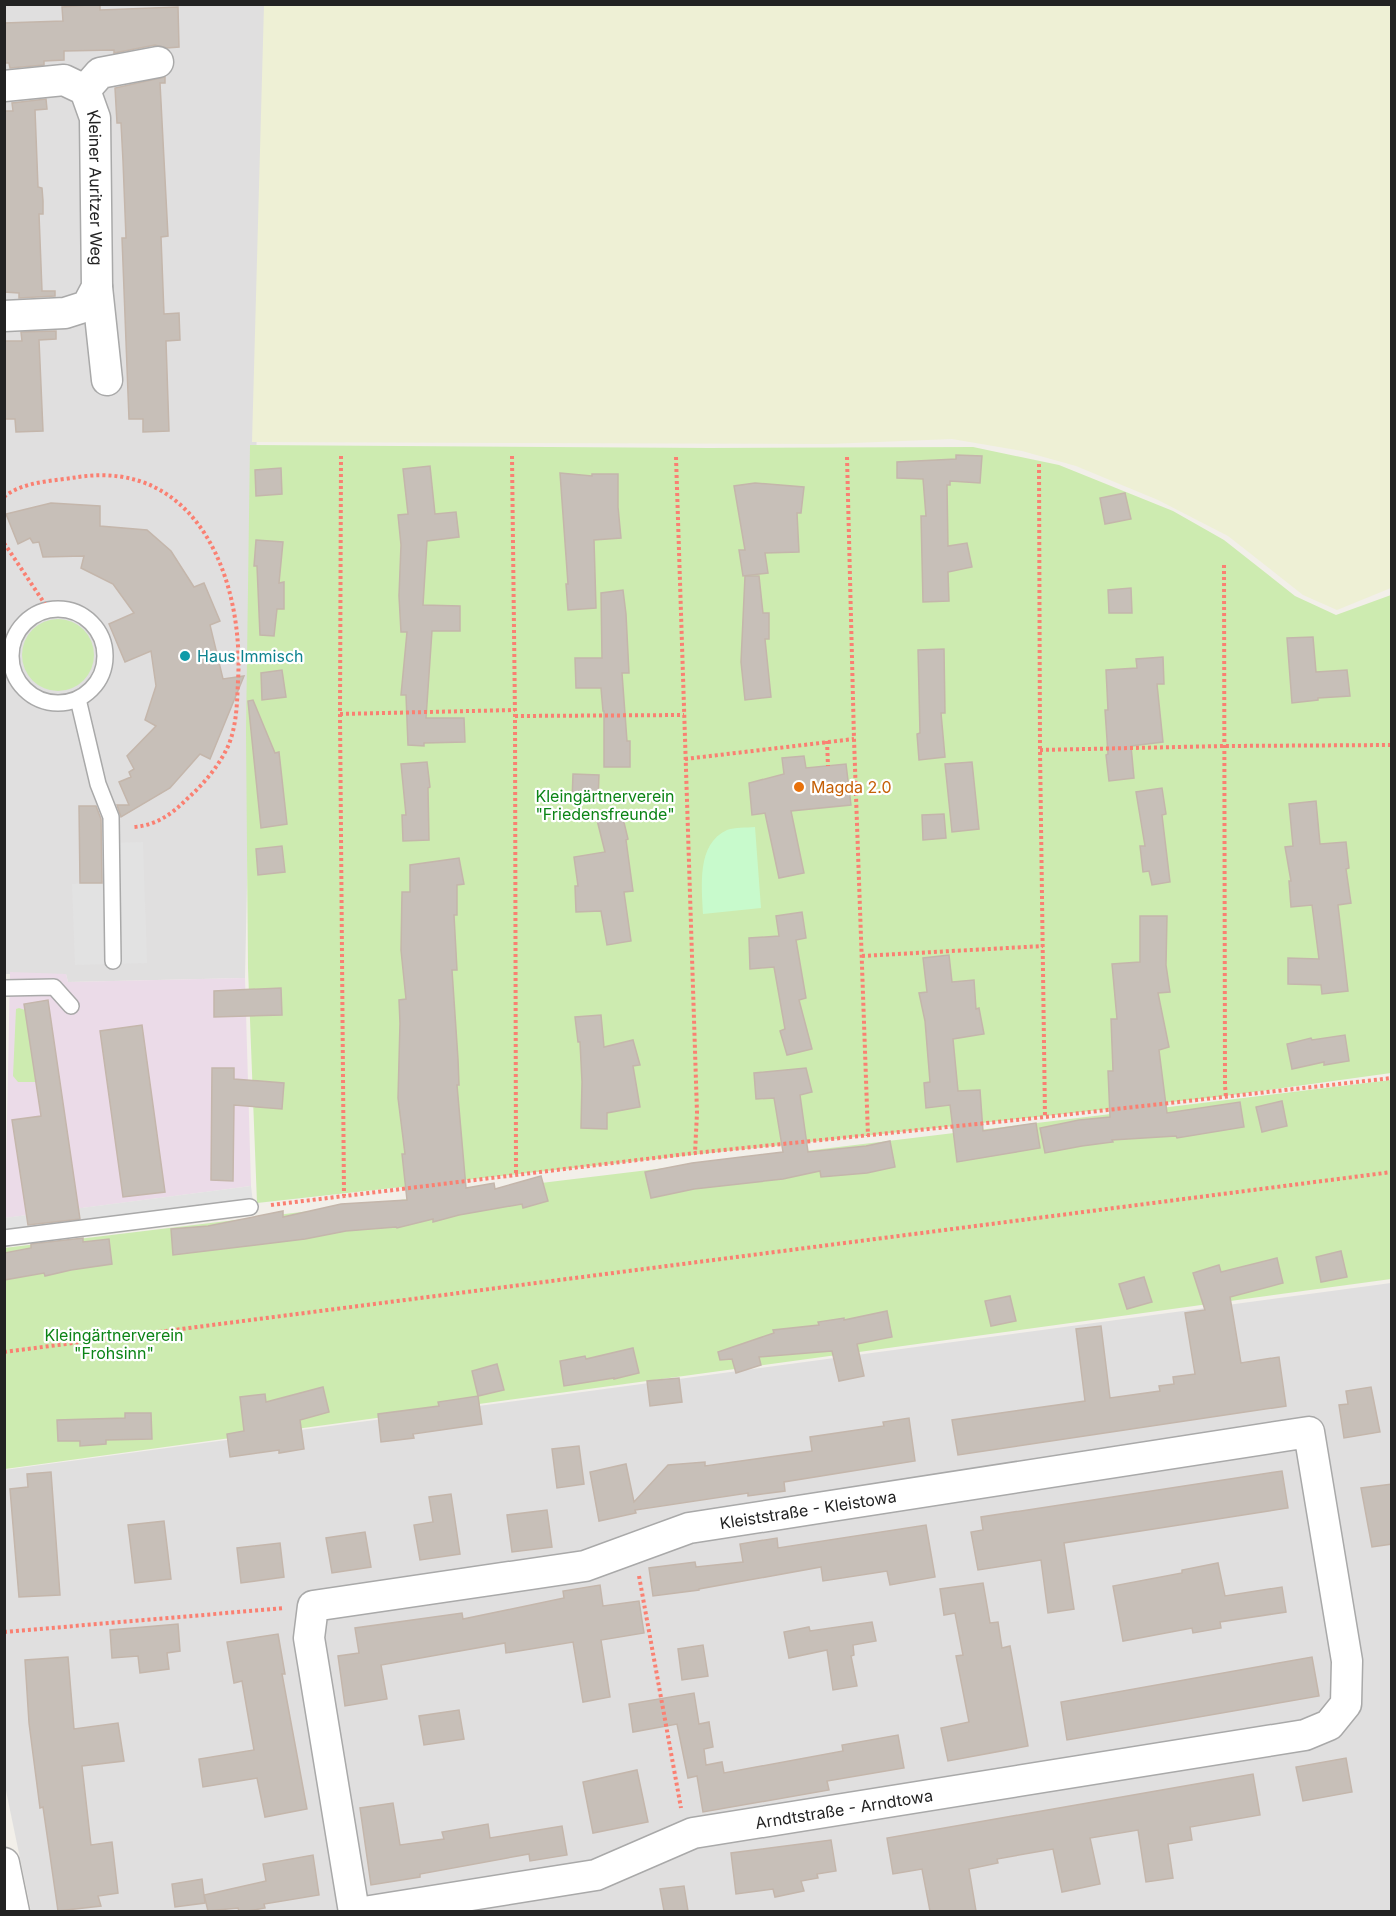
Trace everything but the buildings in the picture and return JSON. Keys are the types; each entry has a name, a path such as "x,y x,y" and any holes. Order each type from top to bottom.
{"street":[{"name":"Kleiner Auritzer Weg","path":"85,90 100,73 158,62"},
{"name":"Kleiner Auritzer Weg","path":"4,86 64,80 85,90 95,118 97,287 107,380"},
{"name":"Kleiner Auritzer Weg","path":"4,316 65,313 87,306 97,287"},
{"name":"Kleiststraße - Kleistowa","path":"313,1606 585,1566 689,1528 1309,1432 1347,1661 1346,1704 1329,1725"},
{"path":"313,1606 309,1638 354,1911"},
{"name":"Arndtstraße - Arndtowa","path":"364,1911 596,1875 693,1833 1305,1734 1329,1725"},
{"path":"4,1863 14,1911"}],"lane":[{"path":"64,609 78,613 91,622 100,634 105,648 103,671 91,690 78,699 63,704 47,702 32,696 20,684 13,670 9,638 34,615 49,610 64,609"},
{"path":"78,699 98,784 111,817 113,961"},
{"path":"4,988 54,987 71,1006"},
{"path":"4,1238 250,1207"}],"path":[{"path":"341,456 340,714 344,1196"},
{"path":"512,456 516,1176"},
{"path":"676,457 697,1113 695,1153"},
{"path":"847,457 868,1136"},
{"path":"1039,464 1045,1117"},
{"path":"4,497 12,491 28,486 85,476 118,478 158,488 180,504 204,532 223,569 235,613 240,659 236,724 228,746 204,782 162,820 132,827 122,825 111,817"},
{"path":"4,543 49,610"},
{"path":"1224,566 1226,1097"},
{"path":"340,714 515,711"},
{"path":"515,716 684,715"},
{"path":"685,759 854,739"},
{"path":"827,741 828,766"},
{"path":"1040,750 1392,745"},
{"path":"862,956 1043,946"},
{"path":"250,1207 695,1153 1392,1078"},
{"path":"4,1352 1392,1172"},
{"path":"634,1548 679,1805 693,1833"},
{"path":"4,1632 313,1606"}],"shaded area":[{"path":"4,5 266,5 245,978 68,982 66,974 5,974"},
{"path":"143,842 147,963 75,965 72,884 106,883 106,843"},
{"path":"10,972 66,974 68,982 245,978 251,1186 5,1218"},
{"path":"251,1186 253,1203 5,1235 4,1218"},
{"path":"1391,1283 1391,1911 31,1911 5,1786 4,1470"}],"green space":[{"path":"264,5 1391,5 1391,588 1337,610 1303,595 1228,536 1158,500 1076,466 1022,451 952,439 829,444 252,442"},
{"name":"Kleingärtnerverein \"Friedensfreunde\"","path":"250,445 973,447 1059,465 1173,511 1224,540 1295,596 1336,615 1391,595 1391,1073 1217,1097 257,1203 248,968 246,731"},
{"path":"58,619 78,625 88,635 94,655 88,675 78,685 58,691 38,685 28,675 22,655 28,635 38,625"},
{"path":"755,827 761,908 703,914 703,867 710,845 727,830"},
{"path":"16,1009 25,1010 36,1082 18,1082 13,1076"},
{"name":"Kleingärtnerverein \"Frohsinn\"","path":"1391,1080 1391,1279 5,1469 4,1248"}],"place":[{"name":"Haus Immisch","path":"185,656"},
{"name":"Magda 2.0","path":"799,787"}]}
